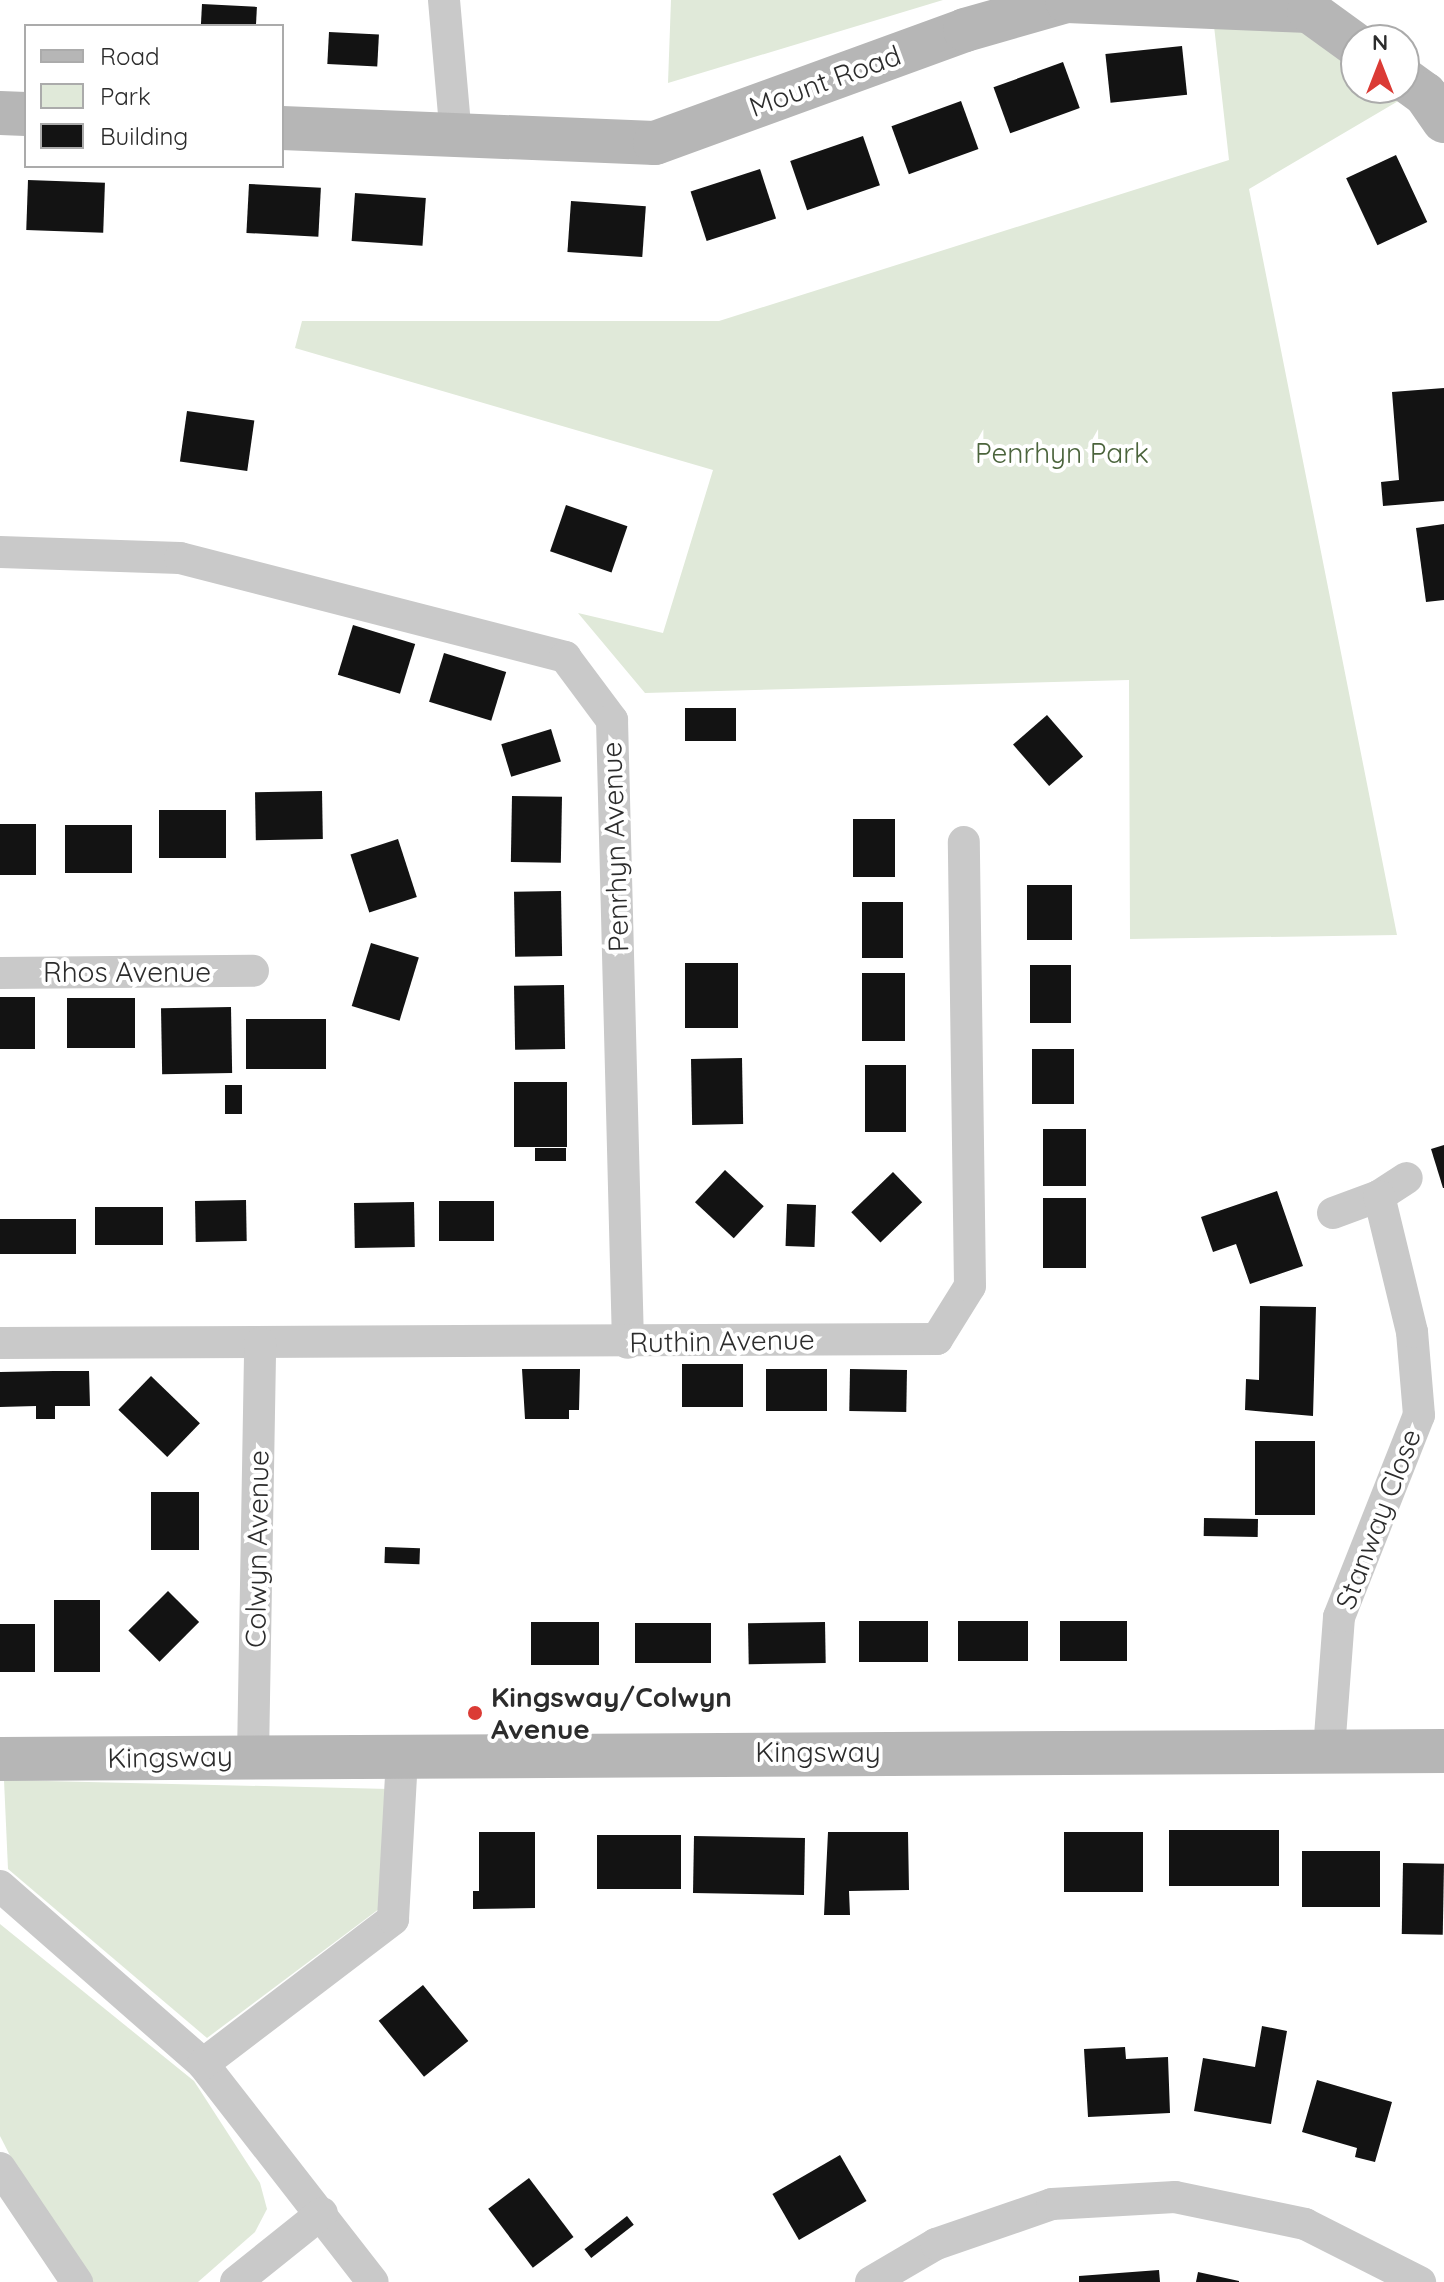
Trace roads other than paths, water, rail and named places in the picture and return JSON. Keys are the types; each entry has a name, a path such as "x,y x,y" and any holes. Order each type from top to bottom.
{"street":[{"path":"444,0 456,137"},
{"name":"Mount Road","path":"284,128 655,143 965,30 1066,1 1309,11 1340,33"},
{"path":"1420,90 1444,121"},
{"path":"0,113 24,114"},
{"name":"Penrhyn Avenue","path":"0,552 180,558 565,657 612,720 628,1343"},
{"name":"Ruthin Avenue","path":"0,1343 628,1343 937,1339 970,1286 963,842"},
{"name":"Rhos Avenue","path":"0,973 253,971"},
{"path":"1333,1213 1379,1196 1407,1178"},
{"name":"Stanway Close","path":"1329,1750 1339,1617 1419,1415 1412,1332 1379,1196"},
{"name":"Colwyn Avenue","path":"253,1756 260,1343"},
{"name":"Kingsway","path":"0,1759 1444,1751"},
{"path":"203,2064 393,1919 402,1756"},
{"path":"0,1886 203,2064 373,2282"},
{"path":"0,2168 77,2282"},
{"path":"871,2282 936,2244 1052,2204 1175,2197 1305,2224 1420,2282"},
{"path":"236,2282 322,2213"}],"place":[{"name":"Kingsway/Colwyn Avenue","path":"475,1713"}],"park label":[{"name":"Penrhyn Park","path":"1062,453"}]}
